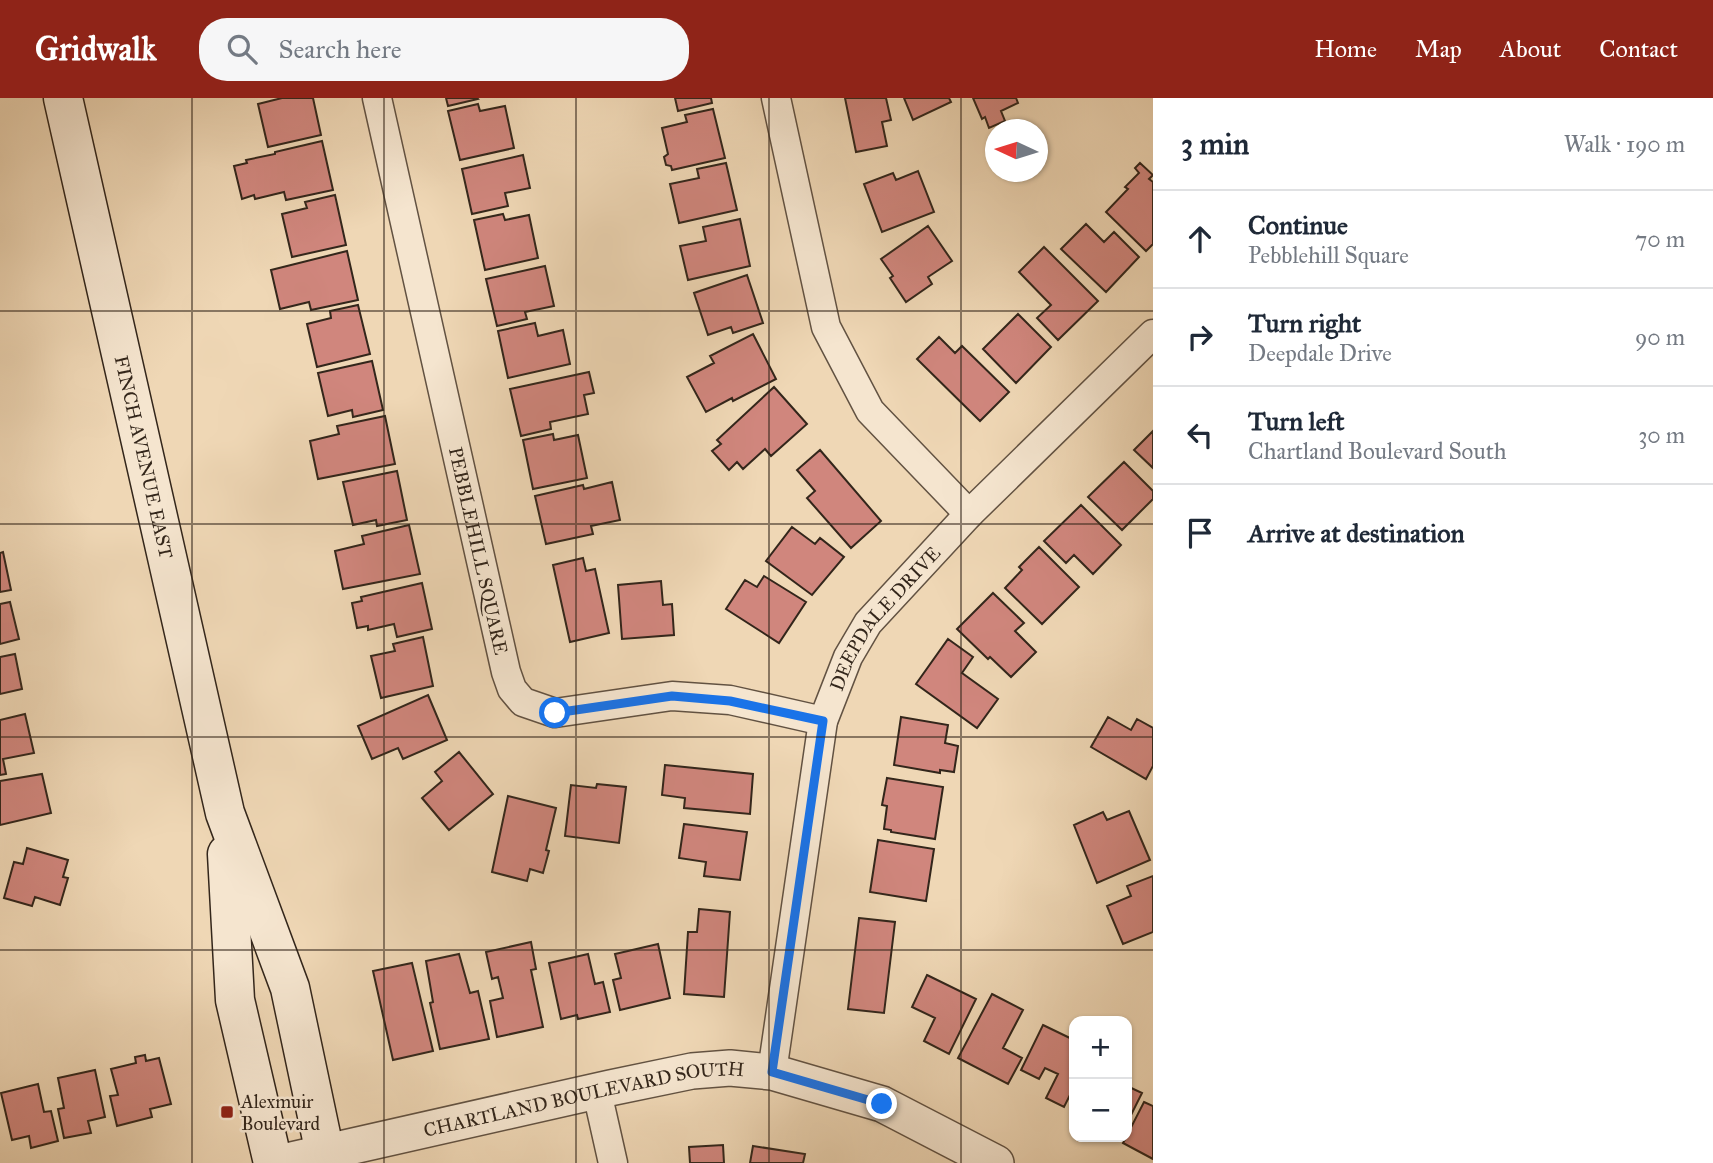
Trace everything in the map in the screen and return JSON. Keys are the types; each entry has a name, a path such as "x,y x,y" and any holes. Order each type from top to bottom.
{"main road":[{"name":"FINCH AVENUE EAST","path":"62,98 225,813 290,988 326,1158"},
{"name":"FINCH AVENUE EAST","path":"225,813 235,1000 276,1163"}],"street":[{"name":"PEBBLEHILL SQUARE","path":"377,98 512,689 523,702 555,713 672,696 741,702 823,721"},
{"path":"776,98 826,327 870,411 969,514"},
{"name":"DEEPDALE DRIVE","path":"772,1072 823,721 848,657 868,623 969,514 1153,334"},
{"name":"CHARTLAND BOULEVARD SOUTH","path":"276,1163 326,1158 597,1092 692,1071 730,1068 772,1072 882,1104 996,1163"},
{"path":"597,1092 613,1163"}],"building":[{"path":"282,98 313,98 321,135 268,147 258,104"},
{"path":"446,98 477,98 478,99 448,106"},
{"path":"675,98 711,98 712,103 678,111"},
{"path":"845,98 886,98 891,120 882,122 887,146 856,152"},
{"path":"904,98 949,98 951,102 913,120"},
{"path":"973,98 1016,98 1018,103 1001,111 1004,119 982,119"},
{"path":"478,104 480,111 505,106 514,148 460,160 448,111"},
{"path":"713,109 725,158 672,170 671,166 666,165 664,157 668,154 662,128 687,122 685,115"},
{"path":"322,141 333,190 286,200 284,192 255,199 254,195 242,199 234,166 247,163 246,160"},
{"path":"523,155 530,188 505,193 508,206 472,214 462,169"},
{"path":"726,163 737,210 679,223 670,184 699,178 697,169"},
{"path":"1140,163 1153,175 1149,179 1153,182 1153,244 1146,251 1106,212 1128,189 1125,187 1139,173 1135,168"},
{"path":"918,171 934,212 882,232 864,184 893,173 896,180"},
{"path":"335,195 346,245 292,257 282,214 307,208 305,202"},
{"path":"503,214 505,220 529,215 538,258 485,270 474,220"},
{"path":"740,219 750,266 688,280 680,246 706,241 703,227"},
{"path":"1086,224 1104,242 1114,232 1139,257 1106,292 1061,249"},
{"path":"928,226 952,261 928,277 932,284 906,302 881,259"},
{"path":"1044,247 1098,301 1058,340 1037,318 1051,305 1019,272"},
{"path":"347,251 358,300 311,310 309,302 280,309 271,270"},
{"path":"545,266 554,306 525,312 527,319 497,326 486,279"},
{"path":"747,275 763,323 733,333 731,327 708,335 694,293"},
{"path":"358,305 370,354 317,367 307,324 331,318 330,311"},
{"path":"1018,314 1051,347 1016,383 983,349"},
{"path":"535,323 538,336 563,330 570,364 508,378 498,331"},
{"path":"753,334 776,379 706,412 687,377 714,363 710,356"},
{"path":"939,337 955,353 962,346 1009,392 980,421 917,359"},
{"path":"372,361 383,410 353,417 352,410 328,416 318,373"},
{"path":"589,372 594,393 584,395 588,414 550,422 551,429 521,436 510,389"},
{"path":"774,387 807,424 771,456 765,449 743,469 737,462 729,470 712,451 721,444 717,440"},
{"path":"385,416 395,464 318,479 310,441 339,434 337,426"},
{"path":"1153,431 1153,468 1134,450"},
{"path":"553,434 554,440 578,435 587,478 533,489 523,440"},
{"path":"820,450 881,521 851,548 807,498 815,491 797,470"},
{"path":"1124,462 1153,491 1153,499 1122,530 1088,497"},
{"path":"397,471 407,520 377,526 376,520 353,525 343,482"},
{"path":"612,482 620,520 591,526 593,534 546,544 535,496 583,485 584,489"},
{"path":"1081,505 1121,545 1093,574 1074,555 1066,563 1044,541"},
{"path":"409,525 420,574 343,589 335,551 364,544 362,536"},
{"path":"792,527 815,544 820,538 844,557 812,595 766,561"},
{"path":"1039,547 1079,587 1042,624 1005,588 1022,570 1019,567"},
{"path":"3,552 11,590 0,592 0,553"},
{"path":"583,558 586,571 595,569 609,633 570,642 553,565"},
{"path":"764,576 806,602 779,643 726,609 745,580 757,587"},
{"path":"661,581 663,605 672,604 674,635 622,639 618,585"},
{"path":"422,583 432,629 397,637 394,624 368,630 368,626 357,628 352,603 362,601 361,597"},
{"path":"993,593 1024,623 1015,631 1036,652 1011,677 957,629"},
{"path":"10,602 19,639 0,644 0,604"},
{"path":"423,637 433,686 381,698 371,656 395,651 393,644"},
{"path":"948,639 973,657 962,673 998,699 977,728 916,684"},
{"path":"15,654 22,689 0,694 0,657"},
{"path":"428,695 447,740 403,759 398,748 372,759 358,726"},
{"path":"25,714 34,753 3,759 6,774 0,775 0,720"},
{"path":"901,717 948,725 945,743 958,746 954,772 940,770 940,773 894,765"},
{"path":"1108,717 1131,730 1137,719 1153,728 1153,766 1146,779 1091,747"},
{"path":"459,752 493,794 449,830 422,798 442,781 435,772"},
{"path":"665,765 753,774 750,814 684,808 685,798 662,795"},
{"path":"42,774 51,813 0,825 0,781"},
{"path":"887,778 943,787 935,839 884,829 887,806 882,805"},
{"path":"597,784 626,787 619,843 565,836 571,785 596,788"},
{"path":"508,796 556,808 543,873 530,869 527,881 492,872"},
{"path":"1129,811 1150,860 1097,883 1074,825 1103,812 1107,820"},
{"path":"684,824 747,832 740,880 704,876 706,862 679,858"},
{"path":"878,840 934,849 926,901 870,892"},
{"path":"27,848 68,860 63,877 68,878 60,905 35,897 32,906 4,898 14,862 23,864"},
{"path":"1153,876 1153,932 1123,944 1107,906 1131,896 1127,886"},
{"path":"699,909 730,912 724,997 684,994 688,932 697,932"},
{"path":"859,918 895,922 884,1013 848,1009"},
{"path":"531,942 536,969 531,970 543,1027 497,1037 490,1001 503,998 498,977 492,979 486,952"},
{"path":"658,944 670,998 620,1010 613,980 621,978 615,954"},
{"path":"459,954 470,993 478,991 489,1039 440,1049 430,1003 433,1002 426,961"},
{"path":"588,954 595,984 603,982 610,1012 578,1019 577,1015 561,1019 549,963"},
{"path":"412,963 433,1051 393,1060 373,971"},
{"path":"927,975 976,999 949,1054 924,1041 935,1018 912,1007"},
{"path":"992,994 1023,1010 1003,1048 1022,1058 1008,1084 958,1058"},
{"path":"1043,1025 1069,1038 1069,1097 1064,1107 1046,1098 1058,1074 1045,1068 1039,1079 1021,1070"},
{"path":"145,1055 146,1061 159,1058 171,1104 150,1109 152,1117 117,1126 110,1096 118,1095 111,1069 136,1063 135,1057"},
{"path":"95,1070 105,1117 88,1121 91,1133 64,1138 58,1109 64,1108 58,1078"},
{"path":"38,1084 44,1112 51,1111 58,1141 31,1148 29,1136 12,1140 1,1093"},
{"path":"1132,1088 1142,1093 1132,1113"},
{"path":"1144,1102 1153,1106 1153,1159 1123,1143 1132,1142 1132,1125"},
{"path":"723,1145 724,1163 690,1163 689,1147"},
{"path":"753,1146 805,1154 803,1163 750,1163"}],"place":[{"name":"Alexmuir Boulevard","path":"227,1112"}],"route":[{"path":"555,713 672,696 762,706 823,721 772,1072 882,1104"}]}
